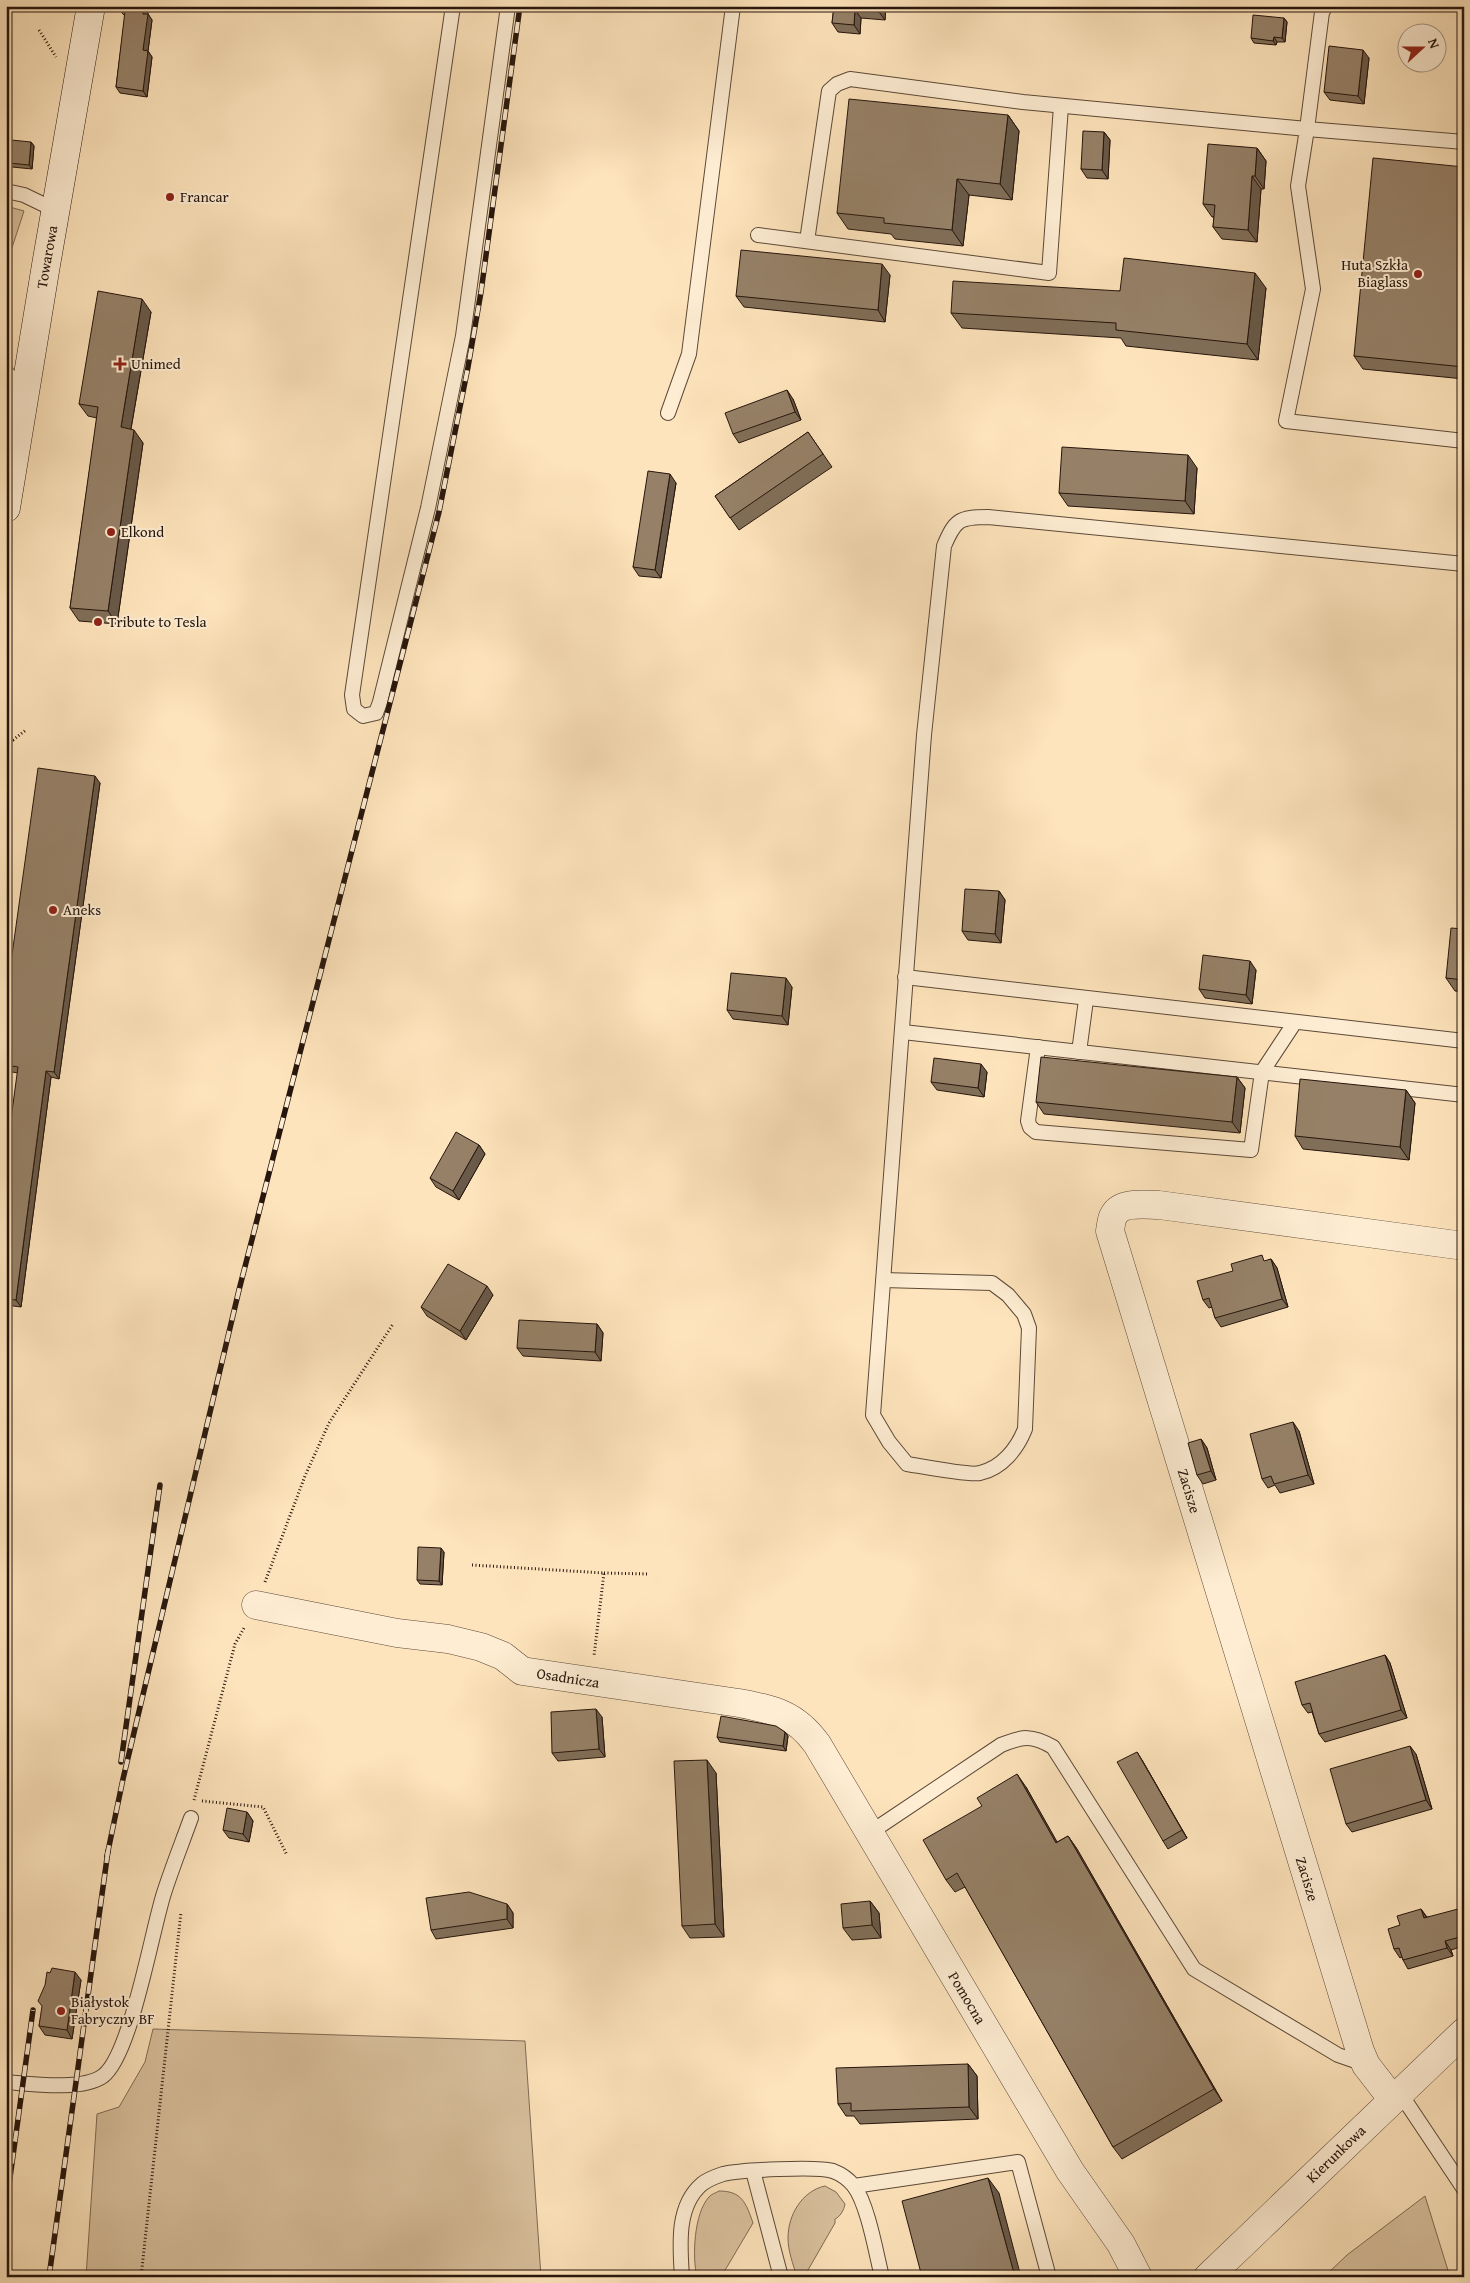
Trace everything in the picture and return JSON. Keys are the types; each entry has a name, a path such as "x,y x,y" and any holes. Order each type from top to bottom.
{"street":[{"name":"Towarowa","path":"6,508 24,392 91,6"},
{"name":"Zacisze","path":"1396,2096 1366,2065 1360,2051 1110,1230 1114,1214 1122,1207 1140,1204 1464,1246"},
{"name":"Osadnicza","path":"256,1605 397,1633 456,1641 481,1647 503,1656 522,1671 739,1703 772,1710 796,1720"},
{"name":"Pomocna","path":"796,1720 817,1744 868,1834 1070,2171 1121,2244 1138,2277"},
{"name":"Kierunkowa","path":"1208,2277 1464,2032"}],"lane":[{"path":"454,6 352,695 354,709 363,716 376,713 380,702 428,508 463,336 508,6"},
{"path":"668,413 689,354 734,6"},
{"path":"1326,6 1322,12 1298,186 1313,289 1286,420 1464,441"},
{"path":"807,241 829,91 837,84 850,79 1061,106 1307,130 1464,142"},
{"path":"758,234 1049,273 1061,106"},
{"path":"6,190 24,195 55,210"},
{"path":"6,372 24,392"},
{"path":"883,1280 992,1283 1008,1295 1024,1314 1029,1328 1025,1429 1019,1444 1003,1462 979,1474 907,1464 888,1442 873,1415 883,1280 903,1032 905,978 924,735 944,546 952,526 968,517 988,516 1464,564"},
{"path":"905,978 1086,1000 1464,1041"},
{"path":"1079,1052 1086,1000"},
{"path":"1038,1047 1028,1121 1030,1127 1036,1132 1251,1150 1262,1072 1295,1022"},
{"path":"903,1032 1464,1095"},
{"path":"868,1834 1001,1745 1020,1738 1038,1738 1053,1747 1194,1969 1338,2056 1366,2065"},
{"path":"6,2082 76,2085 89,2083 103,2076 113,2066 125,2035 144,1972 163,1894 191,1818"},
{"path":"1396,2096 1464,2189"},
{"path":"854,2186 1018,2162 1049,2277"},
{"path":"682,2277 681,2232 684,2213 692,2197 703,2183 722,2174 815,2169 831,2170 843,2176 854,2186 861,2198 882,2277"},
{"path":"753,2171 781,2277"}],"path":[{"path":"38,30 58,60"},
{"path":"6,739 13,740 26,730"},
{"path":"191,1818 194,1800 235,1644 256,1605 278,1543 328,1423 393,1324"},
{"path":"472,1565 648,1574"},
{"path":"591,1682 604,1573"},
{"path":"194,1800 263,1807 287,1855"},
{"path":"141,2277 181,1906"}],"shaded area":[{"path":"6,206 24,211 9,257 6,259"},
{"path":"153,2029 525,2041 541,2277 86,2277 97,2114 119,2107 145,2062"},
{"path":"825,2186 836,2192 845,2204 843,2211 835,2219 835,2223 804,2277 797,2277 788,2243 791,2221 798,2205 803,2199 810,2193"},
{"path":"719,2191 733,2193 738,2196 745,2204 753,2223 721,2277 697,2277 695,2247 697,2224 704,2204 710,2196"},
{"path":"1425,2196 1450,2277 1324,2277 1347,2255"}],"building":[{"path":"120,6 144,6 143,14 148,14 143,50 148,51 143,91 116,87 125,11 120,11"},
{"path":"834,6 880,6 879,12 855,10 854,25 832,23"},
{"path":"1253,15 1284,18 1282,38 1274,37 1273,41 1251,38"},
{"path":"1329,46 1363,50 1358,96 1324,92"},
{"path":"849,99 1008,115 1000,184 957,179 952,230 884,223 884,218 837,213"},
{"path":"1083,131 1104,132 1102,170 1081,169"},
{"path":"11,140 31,142 29,165 9,163"},
{"path":"1208,144 1257,148 1255,176 1252,176 1248,230 1213,227 1215,205 1203,204"},
{"name":"Huta Szkła Biaglass","path":"1373,158 1464,167 1464,367 1354,356"},
{"path":"741,250 882,264 878,310 736,296"},
{"path":"1124,258 1255,273 1247,344 1116,330 1116,323 951,313 953,281 1120,291"},
{"path":"98,291 142,299 121,427 134,430 108,611 70,608 98,407 79,404"},
{"path":"787,390 795,412 733,434 725,413"},
{"path":"808,432 823,454 730,518 715,496"},
{"path":"1062,447 1188,455 1185,501 1059,493"},
{"path":"648,471 670,474 655,570 633,567"},
{"name":"Aneks","path":"38,768 95,776 54,1072 46,1071 16,1300 6,1299 6,1156 18,1067 6,1065 6,998"},
{"path":"965,889 999,891 995,934 962,931"},
{"path":"1451,928 1464,929 1464,980 1446,978"},
{"path":"1203,955 1250,961 1246,995 1199,989"},
{"path":"731,973 786,978 782,1016 727,1010"},
{"path":"1041,1057 1237,1077 1232,1122 1036,1102"},
{"path":"934,1058 981,1064 978,1088 931,1082"},
{"path":"1300,1079 1406,1090 1400,1147 1295,1136"},
{"path":"456,1132 479,1145 453,1191 430,1178"},
{"path":"1262,1255 1264,1261 1271,1259 1282,1299 1215,1318 1209,1298 1203,1300 1197,1281 1233,1271 1231,1264"},
{"path":"448,1264 487,1286 460,1331 421,1307"},
{"path":"519,1320 597,1324 595,1352 517,1348"},
{"path":"1293,1422 1308,1475 1274,1484 1271,1476 1262,1479 1250,1434"},
{"path":"1201,1439 1211,1471 1197,1475 1188,1443"},
{"path":"418,1547 441,1548 439,1581 417,1580"},
{"path":"1385,1655 1401,1710 1319,1734 1310,1703 1302,1705 1295,1682"},
{"path":"596,1709 599,1749 552,1753 551,1712"},
{"path":"721,1716 776,1726 785,1732 783,1746 717,1737"},
{"path":"1410,1746 1426,1800 1346,1824 1330,1769"},
{"path":"1137,1752 1182,1830 1163,1841 1117,1762"},
{"path":"707,1760 715,1924 682,1926 674,1761"},
{"path":"1017,1774 1056,1843 1068,1836 1214,2089 1113,2147 957,1873 946,1880 923,1840 982,1806 977,1798"},
{"path":"227,1808 247,1812 243,1834 223,1830"},
{"path":"469,1892 507,1904 507,1919 431,1930 426,1898"},
{"path":"870,1901 872,1925 843,1928 841,1904"},
{"path":"1421,1909 1424,1918 1458,1909 1464,1928 1464,1936 1445,1941 1447,1948 1403,1960 1399,1948 1394,1949 1388,1929 1400,1925 1397,1916"},
{"name":"Białystok Fabryczny BF","path":"52,1968 75,1972 67,2030 39,2026 42,2006 38,2001 45,1985 47,1972 50,1973"},
{"path":"968,2064 969,2107 851,2111 851,2103 838,2104 836,2068"},
{"path":"988,2178 1015,2277 922,2277 902,2201"}],"railway":[{"path":"107,1856 123,1779 239,1290 439,512 481,292 520,6"},
{"path":"121,1762 160,1485"},
{"path":"49,2277 108,1851"},
{"path":"6,2207 33,2010"}],"place":[{"name":"Francar","path":"170,197"},
{"name":"Huta Szkła Biaglass","path":"1418,274"},
{"name":"Unimed","path":"120,364"},
{"name":"Elkond","path":"111,532"},
{"name":"Tribute to Tesla","path":"98,622"},
{"name":"Aneks","path":"53,910"},
{"name":"Białystok Fabryczny BF","path":"61,2011"}]}
